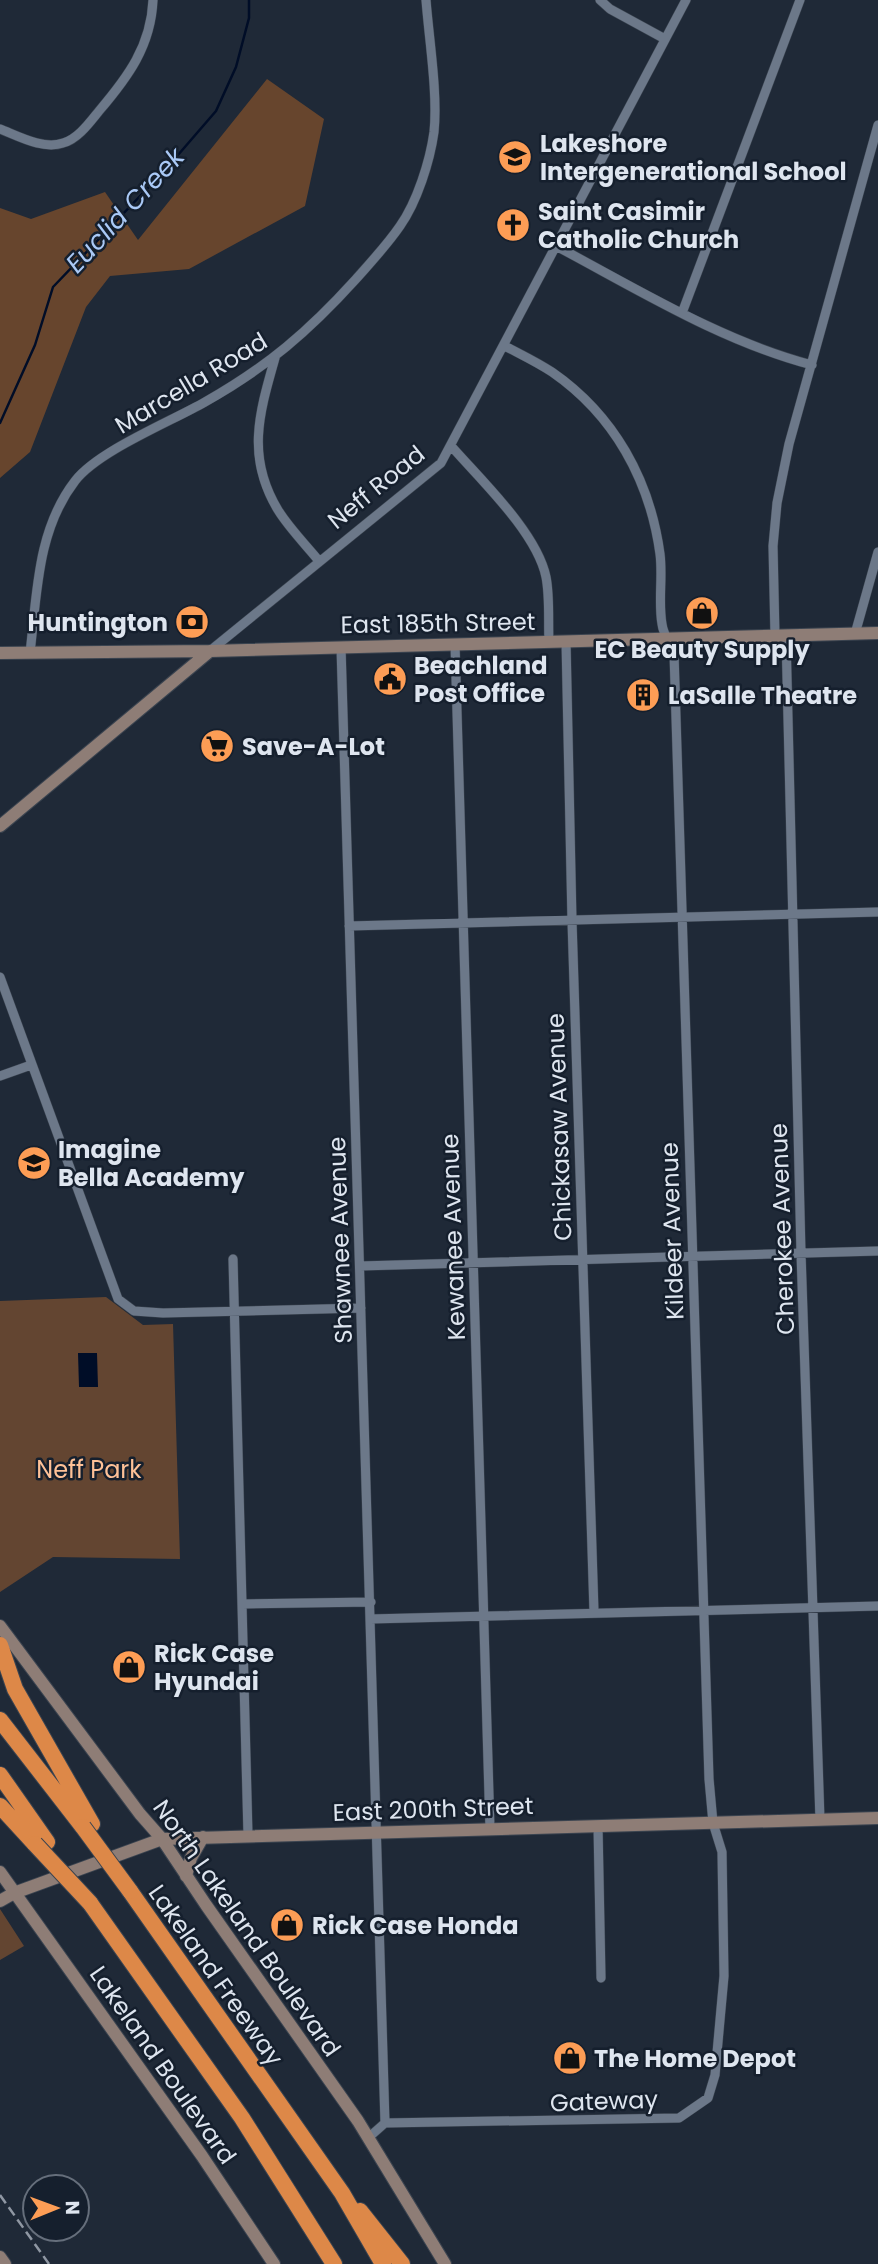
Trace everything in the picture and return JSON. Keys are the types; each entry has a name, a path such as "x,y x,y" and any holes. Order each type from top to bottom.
{"highway":[{"path":"0,1645 15,1689 87,1826"},
{"path":"0,1720 87,1826"},
{"path":"0,1775 41,1843"},
{"path":"0,1805 41,1843 90,1903 242,2118 334,2264"},
{"name":"Lakeland Freeway","path":"87,1826 342,2193 383,2264"},
{"path":"242,2118 321,2264"},
{"path":"342,2193 368,2218 402,2264"}],"street":[{"path":"0,130 40,144 63,144 84,129 130,74 143,46 153,0"},
{"name":"Marcella Road","path":"30,653 44,542 57,508 76,480 106,454 204,403 275,358 323,316 401,225 423,177 434,131 433,78 426,0"},
{"path":"600,0 610,9 665,39"},
{"name":"Neff Road","path":"0,826 441,463 686,0"},
{"path":"682,313 800,0"},
{"name":"Cherokee Avenue","path":"820,1820 793,916 781,636 773,546 777,503 789,444 878,125"},
{"path":"556,246 750,346 812,365"},
{"name":"Kildeer Avenue","path":"505,346 550,370 574,389 596,410 625,447 637,470 656,530 660,558 662,625 674,653 703,1611 713,1823"},
{"path":"275,358 261,408 257,432 258,454 265,484 279,512 320,561"},
{"path":"452,446 524,531 536,550 546,576 549,642"},
{"path":"855,634 878,552"},
{"name":"East 185th Street","path":"0,653 211,651 878,633"},
{"name":"Chickasaw Avenue","path":"566,641 594,1612"},
{"name":"Kewanee Avenue","path":"455,645 490,1829"},
{"name":"Shawnee Avenue","path":"341,647 385,2123"},
{"path":"349,926 878,912"},
{"path":"0,977 118,1298 134,1311 233,1312 361,1308"},
{"path":"0,1076 31,1065"},
{"path":"360,1266 878,1251"},
{"path":"233,1259 248,1835"},
{"path":"242,1604 371,1602"},
{"path":"370,1619 878,1606"},
{"name":"North Lakeland Boulevard","path":"0,1626 162,1839 368,2138 445,2264"},
{"name":"East 200th Street","path":"0,1901 14,1893 162,1839 878,1818"},
{"name":"Gateway","path":"385,2123 679,2118 708,2098 715,2074 724,1976 722,1852 713,1823"},
{"path":"598,1826 601,1978"},
{"path":"186,1876 191,1858 203,1837"},
{"name":"Lakeland Boulevard","path":"0,1872 194,2145 274,2264"},
{"path":"368,2138 385,2123"},
{"path":"0,2257 5,2264"}],"green space":[{"name":"Neff Park","path":"106,1297 143,1325 173,1324 180,1559 53,1557 0,1592 0,1301"},
{"path":"0,1909 24,1946 0,1960"}],"shaded area":[{"path":"267,79 324,119 305,206 189,269 110,276 86,307 30,452 0,478 0,208 31,219 105,192 138,240"}],"water":[{"path":"78,1353 97,1353 98,1387 79,1387"}],"waterway":[{"name":"Euclid Creek","path":"0,423 35,345 53,287 165,170 216,111 236,67 249,18 249,0"}],"railway":[{"path":"0,2195 49,2264"}],"place":[{"name":"Lakeshore Intergenerational School","path":"515,157"},
{"name":"Saint Casimir Catholic Church","path":"513,225"},
{"name":"EC Beauty Supply","path":"702,613"},
{"name":"Huntington","path":"192,622"},
{"name":"Beachland Post Office","path":"390,679"},
{"name":"LaSalle Theatre","path":"643,695"},
{"name":"Save-A-Lot","path":"217,746"},
{"name":"Imagine Bella Academy","path":"34,1163"},
{"name":"Rick Case Hyundai","path":"129,1667"},
{"name":"Rick Case Honda","path":"287,1925"},
{"name":"The Home Depot","path":"570,2058"}]}
